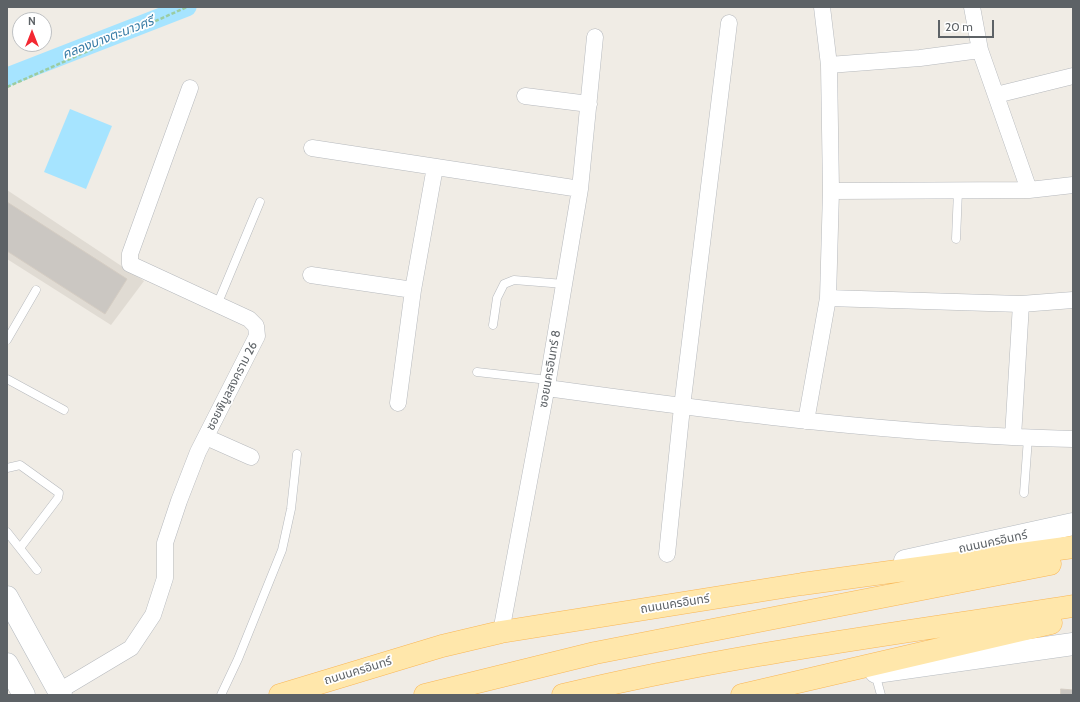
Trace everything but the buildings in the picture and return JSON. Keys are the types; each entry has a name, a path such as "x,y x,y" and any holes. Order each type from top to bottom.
{"main road":[{"name":"ถนนนครอินทร์","path":"286,694 442,646 501,632 802,584 1073,524"},
{"path":"802,584 1073,547"},
{"path":"425,695 595,653 1073,560"},
{"path":"7,597 60,693"},
{"path":"563,695 612,683 734,659 1073,606"},
{"path":"742,695 1073,617"},
{"path":"772,695 875,673 1073,644"},
{"path":"7,664 24,695"}],"street":[{"path":"806,421 828,298 831,191 829,65 822,7"},
{"path":"972,7 980,50 1029,190"},
{"path":"667,554 682,407 729,23"},
{"name":"ซอยนครอินทร์ 8","path":"501,632 548,384 580,189 595,37"},
{"path":"829,65 920,58 980,50"},
{"path":"996,95 1073,76"},
{"name":"ซอยพิบูลสงคราม 26","path":"60,693 131,648 153,615 165,578 165,543 198,452 257,336 256,326 249,319 130,264 130,254 190,88"},
{"path":"525,96 589,104"},
{"path":"312,148 580,189"},
{"path":"398,402 413,290 435,167"},
{"path":"831,191 1029,190 1073,185"},
{"path":"311,275 413,290"},
{"path":"828,298 1020,304 1073,300"},
{"path":"1020,304 1021,437"},
{"path":"548,384 682,407 806,421 1021,437 1073,438"},
{"path":"206,437 251,457"}],"lane":[{"path":"956,239 958,191"},
{"path":"217,305 260,202"},
{"path":"493,325 497,298 504,284 514,280 564,284"},
{"path":"7,340 36,290"},
{"path":"477,372 548,384"},
{"path":"7,379 64,410"},
{"path":"1021,437 1024,493"},
{"path":"221,695 238,659 282,550 291,509 297,454"},
{"path":"7,468 20,465 59,493 58,498 20,548"},
{"path":"7,532 37,570"},
{"path":"875,673 881,695"}],"path":[{"path":"7,87 187,7"}],"shaded area":[{"path":"7,190 144,281 111,325 7,259"}],"water":[{"path":"70,109 112,126 86,189 44,172"}],"waterway":[{"name":"คลองบางตะนาวศรี","path":"7,77 187,7"}]}
